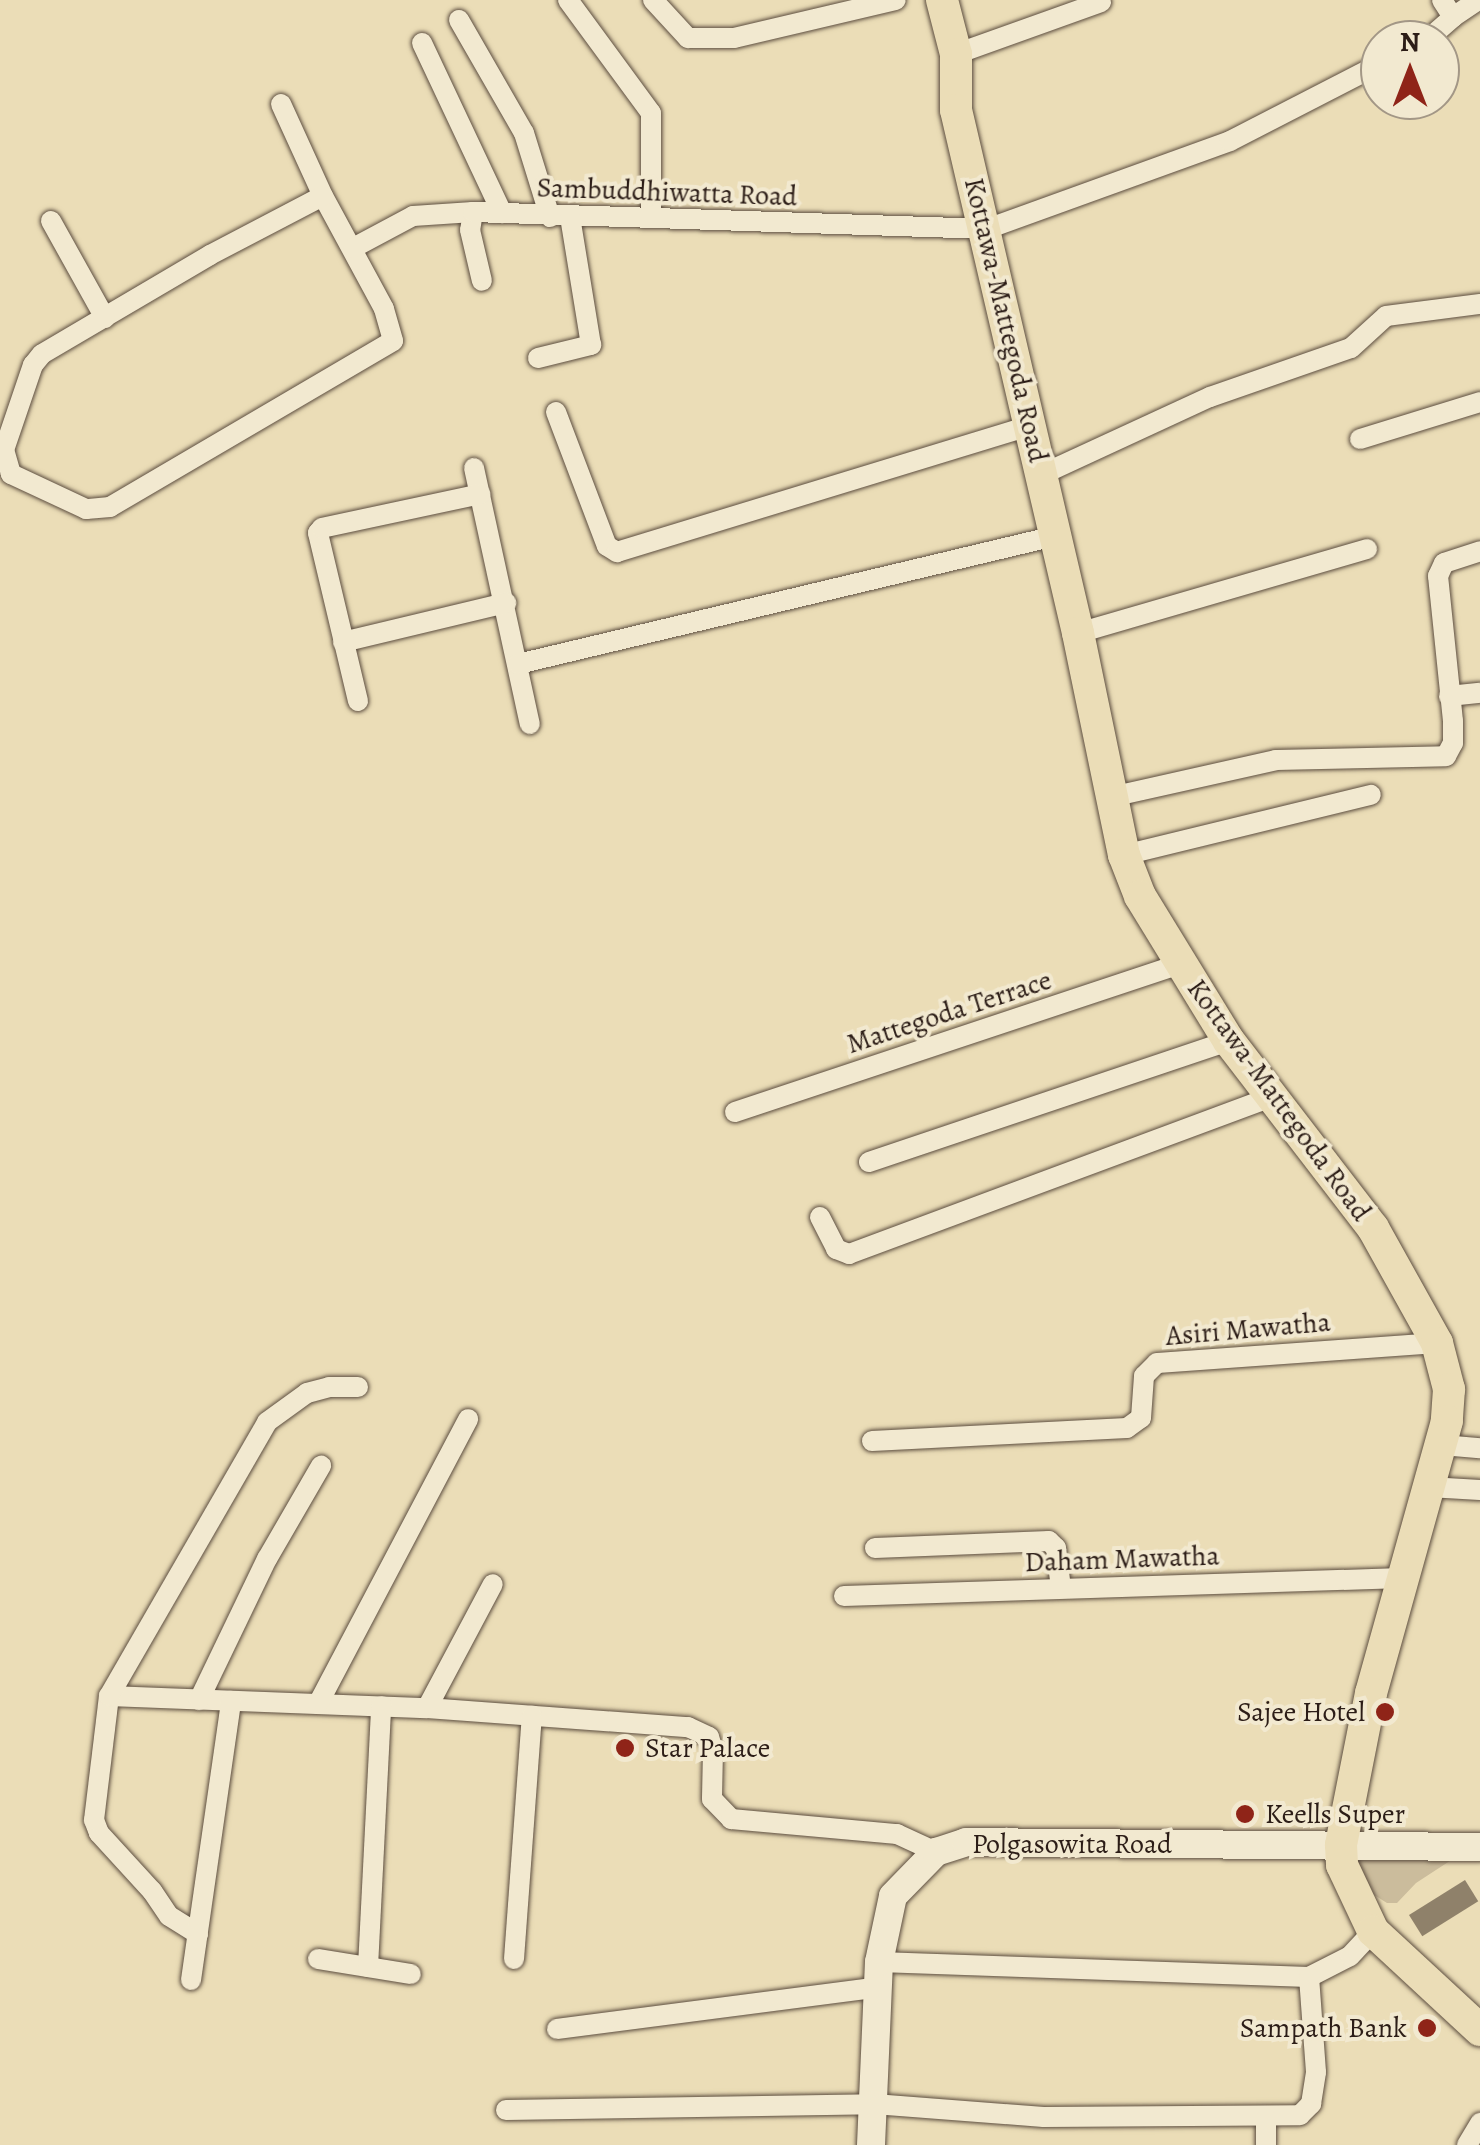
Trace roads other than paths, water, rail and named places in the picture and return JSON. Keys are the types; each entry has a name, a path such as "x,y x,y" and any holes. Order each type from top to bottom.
{"main road":[{"name":"Kottawa-Mattegoda Road","path":"943,0 956,54 956,110 987,230 1124,854 1140,896 1229,1041 1372,1228 1437,1342 1449,1389 1442,1445 1371,1693 1342,1845"},
{"path":"1342,1845 1342,1865 1373,1931 1480,2030"}],"street":[{"path":"568,0 650,112 651,218"},
{"path":"653,0 688,38 734,38 896,0"},
{"path":"1448,9 1478,0"},
{"path":"956,54 1101,2"},
{"path":"460,20 524,133 560,217 591,346 538,358"},
{"path":"422,43 502,213"},
{"path":"987,230 1230,141 1360,74"},
{"path":"281,104 323,196 384,309 393,341 110,507 86,509 12,474 4,450 33,365 42,354 210,255 323,196"},
{"path":"473,212 470,230 482,281"},
{"name":"Sambuddhiwatta Road","path":"353,248 413,216 473,212 987,230"},
{"path":"51,221 105,318"},
{"path":"1042,475 1210,397 1351,348 1386,316 1480,304"},
{"path":"1360,439 1480,402"},
{"path":"556,412 608,546 617,552 1030,426"},
{"path":"474,468 530,724"},
{"path":"358,701 318,537 322,528 480,494"},
{"path":"518,664 1055,536"},
{"path":"1078,633 1368,548"},
{"path":"1111,797 1276,760 1446,756 1453,743 1438,576 1444,563 1480,552"},
{"path":"343,642 506,603"},
{"path":"1449,696 1480,693"},
{"path":"1124,854 1371,795"},
{"name":"Mattegoda Terrace","path":"735,1112 1180,964"},
{"path":"869,1162 1229,1041"},
{"path":"820,1217 836,1249 849,1254 1272,1096"},
{"name":"Asiri Mawatha","path":"872,1442 1127,1428 1142,1418 1144,1376 1157,1363 1437,1342"},
{"path":"198,1934 169,1916 152,1890 99,1833 94,1820 109,1696 267,1422 307,1393 328,1386 358,1387"},
{"path":"318,1704 468,1419"},
{"path":"1442,1445 1480,1448"},
{"path":"200,1700 267,1559 321,1466"},
{"path":"1430,1487 1480,1490"},
{"path":"875,1548 1049,1541 1056,1548 1061,1588"},
{"name":"Daham Mawatha","path":"844,1596 1402,1578"},
{"path":"427,1708 493,1584"},
{"path":"109,1696 427,1708 688,1727 709,1737 713,1750 712,1799 731,1819 897,1834 936,1852"},
{"path":"191,1980 231,1701"},
{"path":"368,1967 381,1706"},
{"path":"514,1959 532,1716"},
{"name":"Polgasowita Road","path":"872,2145 880,1975 893,1896 936,1852 966,1842 1342,1845 1474,1853"},
{"path":"557,2028 880,1975 1309,1977 1350,1956 1373,1931"},
{"path":"318,1959 412,1974"},
{"path":"506,2110 874,2104 1044,2117 1300,2115 1312,2104 1316,2072 1309,1977"},
{"path":"1266,2118 1266,2145"},
{"path":"1466,2145 1480,2123"}],"place":[{"name":"Sajee Hotel","path":"1385,1712"},
{"name":"Star Palace","path":"625,1748"},
{"name":"Keells Super","path":"1245,1814"},
{"name":"Sampath Bank","path":"1427,2028"}]}
